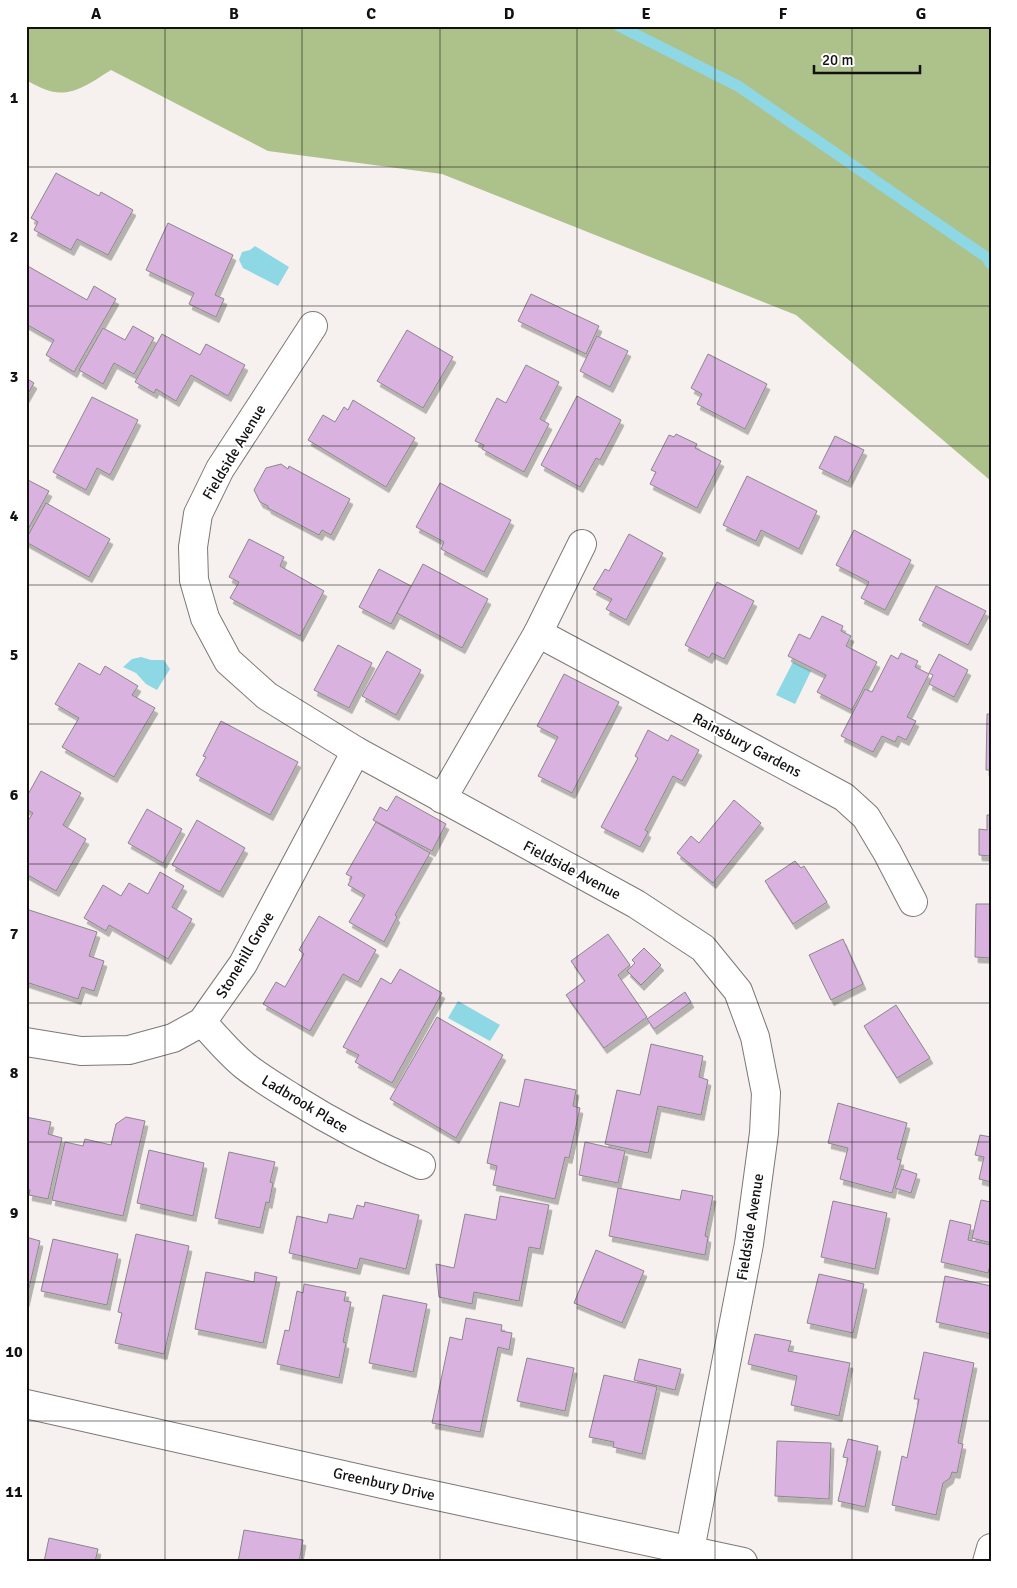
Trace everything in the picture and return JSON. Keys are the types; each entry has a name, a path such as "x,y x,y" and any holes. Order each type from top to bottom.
{"street":[{"name":"Fieldside Avenue","path":"313,326 220,469 198,514 193,547 194,580 205,618 228,662 267,696 356,751 636,904 703,948 738,990 755,1037 766,1093 764,1133 749,1244 687,1556"},
{"path":"442,799 538,634 582,544"},
{"name":"Rainsbury Gardens","path":"538,634 844,797 866,817 887,852 912,902"},
{"name":"Stonehill Grove","path":"26,1042 81,1051 129,1050 173,1038 202,1022 243,964 356,751"},
{"name":"Ladbrook Place","path":"202,1022 229,1052 246,1067 272,1085 378,1146 421,1165"},
{"name":"Greenbury Drive","path":"26,1404 405,1489 687,1556 743,1562"},
{"path":"987,1562 991,1548"}],"green space":[{"path":"26,26 991,26 991,481 796,315 442,174 268,151 111,70 79,89 53,92 44,89 26,79"}],"water":[{"path":"255,246 289,267 278,286 243,268 239,260 242,252 250,250"},
{"path":"141,657 151,660 164,660 170,669 157,690 146,684 136,673 123,667 132,659"},
{"path":"793,662 811,671 795,704 776,695"},
{"path":"458,1001 500,1025 490,1041 448,1018"}],"building":[{"path":"56,173 99,196 101,192 133,210 108,255 77,239 71,250 34,230 38,222 31,218"},
{"path":"168,223 233,255 215,295 224,299 216,317 189,304 194,293 146,270"},
{"path":"26,265 87,300 94,286 116,299 74,372 46,355 54,340 26,324"},
{"path":"531,294 599,326 586,354 518,321"},
{"path":"133,326 154,338 134,374 114,363 103,384 79,370 103,328 125,340"},
{"path":"407,330 453,357 423,408 377,381"},
{"path":"162,334 200,355 206,344 245,365 228,396 191,375 176,401 156,389 154,393 135,382"},
{"path":"597,336 628,351 610,387 580,371"},
{"path":"708,354 767,384 745,429 697,404 702,394 691,388"},
{"path":"526,365 559,382 540,419 549,424 524,472 482,449 484,445 475,441 497,398 506,403"},
{"path":"26,378 34,383 26,397"},
{"path":"577,396 621,420 600,460 596,458 580,487 541,465"},
{"path":"92,397 138,420 110,475 97,468 86,490 53,472"},
{"path":"353,400 415,438 386,487 308,440 323,415 335,422 344,407 348,410"},
{"path":"676,434 697,444 695,448 721,461 697,508 650,484 656,472 651,470 669,435 674,437"},
{"path":"835,436 864,450 848,482 819,468"},
{"path":"281,464 288,469 289,466 350,499 331,535 322,530 319,535 260,502 254,490 266,468"},
{"path":"747,476 817,511 799,549 761,530 756,541 723,525"},
{"path":"26,479 49,491 26,533"},
{"path":"440,483 511,520 484,572 441,549 444,542 416,527"},
{"path":"46,503 110,539 89,577 26,542"},
{"path":"854,530 911,560 885,610 861,598 869,582 836,565"},
{"path":"629,534 663,553 626,620 606,609 612,599 593,589 605,569 609,571"},
{"path":"249,539 284,557 280,566 324,591 300,636 230,598 239,582 229,577"},
{"path":"423,564 488,599 462,648 397,613"},
{"path":"379,569 411,586 391,624 359,607"},
{"path":"717,582 754,601 724,659 712,653 709,658 685,645"},
{"path":"936,586 986,611 968,645 919,620"},
{"path":"822,616 843,626 841,631 851,636 846,646 877,662 852,710 817,692 826,675 788,656 799,634 810,639"},
{"path":"338,645 372,663 349,708 314,690"},
{"path":"387,651 421,670 396,715 362,696"},
{"path":"901,653 918,661 915,667 929,674 907,717 916,721 906,740 898,736 895,742 882,736 873,752 841,736 865,689 872,692 891,655 898,659"},
{"path":"939,654 968,670 954,697 929,684 933,675 929,673"},
{"path":"79,663 100,675 105,666 138,686 132,695 155,708 114,777 62,747 79,718 55,704"},
{"path":"564,674 619,702 572,793 538,776 558,737 537,726"},
{"path":"987,714 991,714 991,770 986,770"},
{"path":"221,721 298,762 270,815 196,775 206,757 203,756"},
{"path":"648,730 668,741 671,735 699,750 682,781 673,776 645,830 648,832 640,847 601,827 638,758 635,756"},
{"path":"41,771 81,793 63,825 86,839 56,891 26,874 26,824 33,813 26,809 26,798"},
{"path":"396,796 446,824 432,851 373,820 380,807 387,811"},
{"path":"734,800 761,823 713,883 677,853 691,836 699,843"},
{"path":"147,809 182,829 163,863 128,843"},
{"path":"987,815 991,815 991,856 979,855 979,829 987,830"},
{"path":"197,820 245,848 220,892 172,865"},
{"path":"376,822 430,853 395,915 397,917 384,942 349,922 365,895 348,885 352,877 346,874"},
{"path":"795,861 801,868 804,866 827,902 793,924 765,881"},
{"path":"160,872 184,886 172,907 192,919 168,959 109,925 106,931 84,918 103,885 121,896 129,883 148,894"},
{"path":"976,904 991,904 991,958 975,957"},
{"path":"26,909 97,932 89,956 104,961 94,991 82,987 78,999 26,982"},
{"path":"319,916 376,950 358,982 343,974 310,1031 263,1004 276,982 285,987 304,954 299,950"},
{"path":"608,934 630,965 618,975 647,1017 604,1048 566,995 585,981 571,961"},
{"path":"843,939 863,984 831,1000 809,955"},
{"path":"644,948 661,965 641,985 627,971 635,963 632,960"},
{"path":"400,969 442,993 392,1083 355,1062 359,1055 343,1047 381,978 391,984"},
{"path":"685,992 691,1002 654,1029 647,1019"},
{"path":"896,1005 930,1058 897,1078 864,1026"},
{"path":"437,1017 503,1055 456,1138 390,1099"},
{"path":"651,1044 703,1056 699,1077 708,1080 701,1115 658,1106 648,1153 605,1144 617,1090 640,1095"},
{"path":"525,1079 576,1090 573,1106 580,1108 569,1158 565,1157 555,1199 493,1185 497,1166 487,1163 500,1102 519,1107"},
{"path":"838,1103 907,1123 897,1159 901,1160 892,1193 840,1179 848,1148 828,1143"},
{"path":"26,1117 51,1122 48,1134 62,1138 48,1199 29,1195 30,1190 26,1189"},
{"path":"126,1117 145,1121 123,1216 52,1200 65,1142 83,1146 85,1139 111,1145 116,1124"},
{"path":"980,1135 991,1137 991,1182 979,1179 984,1157 975,1155"},
{"path":"585,1142 625,1151 618,1183 579,1175"},
{"path":"149,1150 204,1163 193,1216 137,1203"},
{"path":"229,1152 275,1162 270,1182 273,1183 269,1203 266,1202 260,1228 215,1218"},
{"path":"902,1169 917,1174 911,1193 895,1188"},
{"path":"618,1188 680,1200 682,1190 713,1196 705,1236 708,1237 705,1255 609,1236"},
{"path":"500,1196 549,1205 540,1249 529,1247 519,1301 474,1292 472,1304 439,1297 436,1264 454,1268 465,1214 496,1220"},
{"path":"981,1200 991,1202 991,1243 972,1238"},
{"path":"833,1201 887,1213 875,1269 821,1257"},
{"path":"365,1202 419,1215 406,1269 360,1258 357,1269 289,1253 297,1216 327,1223 329,1214 353,1219 357,1205 364,1207"},
{"path":"950,1220 971,1225 968,1240 991,1245 991,1262 988,1273 941,1262"},
{"path":"136,1234 189,1246 164,1354 115,1343 122,1313 118,1312"},
{"path":"26,1237 40,1241 26,1301"},
{"path":"53,1239 118,1254 107,1305 41,1291"},
{"path":"596,1250 644,1271 622,1323 574,1303"},
{"path":"206,1272 254,1282 255,1272 277,1277 263,1343 195,1329"},
{"path":"819,1274 864,1284 853,1333 807,1323"},
{"path":"945,1276 991,1286 991,1334 936,1322"},
{"path":"304,1284 346,1292 344,1301 351,1302 343,1342 346,1343 339,1378 277,1364 285,1330 289,1331 297,1291 303,1293"},
{"path":"383,1295 427,1304 413,1372 369,1363"},
{"path":"466,1318 502,1325 501,1331 512,1333 509,1350 498,1347 480,1432 432,1423 450,1337 462,1340"},
{"path":"755,1334 791,1341 788,1351 850,1363 839,1416 791,1405 797,1376 748,1364"},
{"path":"924,1352 974,1363 958,1443 963,1444 957,1473 952,1472 950,1478 943,1483 936,1515 892,1505 902,1456 907,1458 919,1399 914,1399"},
{"path":"527,1358 574,1368 565,1411 517,1401"},
{"path":"639,1359 681,1369 675,1390 634,1380"},
{"path":"604,1375 657,1387 642,1454 613,1447 614,1442 589,1437"},
{"path":"848,1439 878,1446 865,1507 838,1501 848,1458 843,1457"},
{"path":"777,1441 831,1443 829,1499 775,1496"},
{"path":"244,1530 303,1540 299,1562 238,1562"},
{"path":"49,1538 98,1549 95,1562 44,1562"}],"waterway":[{"path":"619,26 738,86 986,257 991,264"}]}
